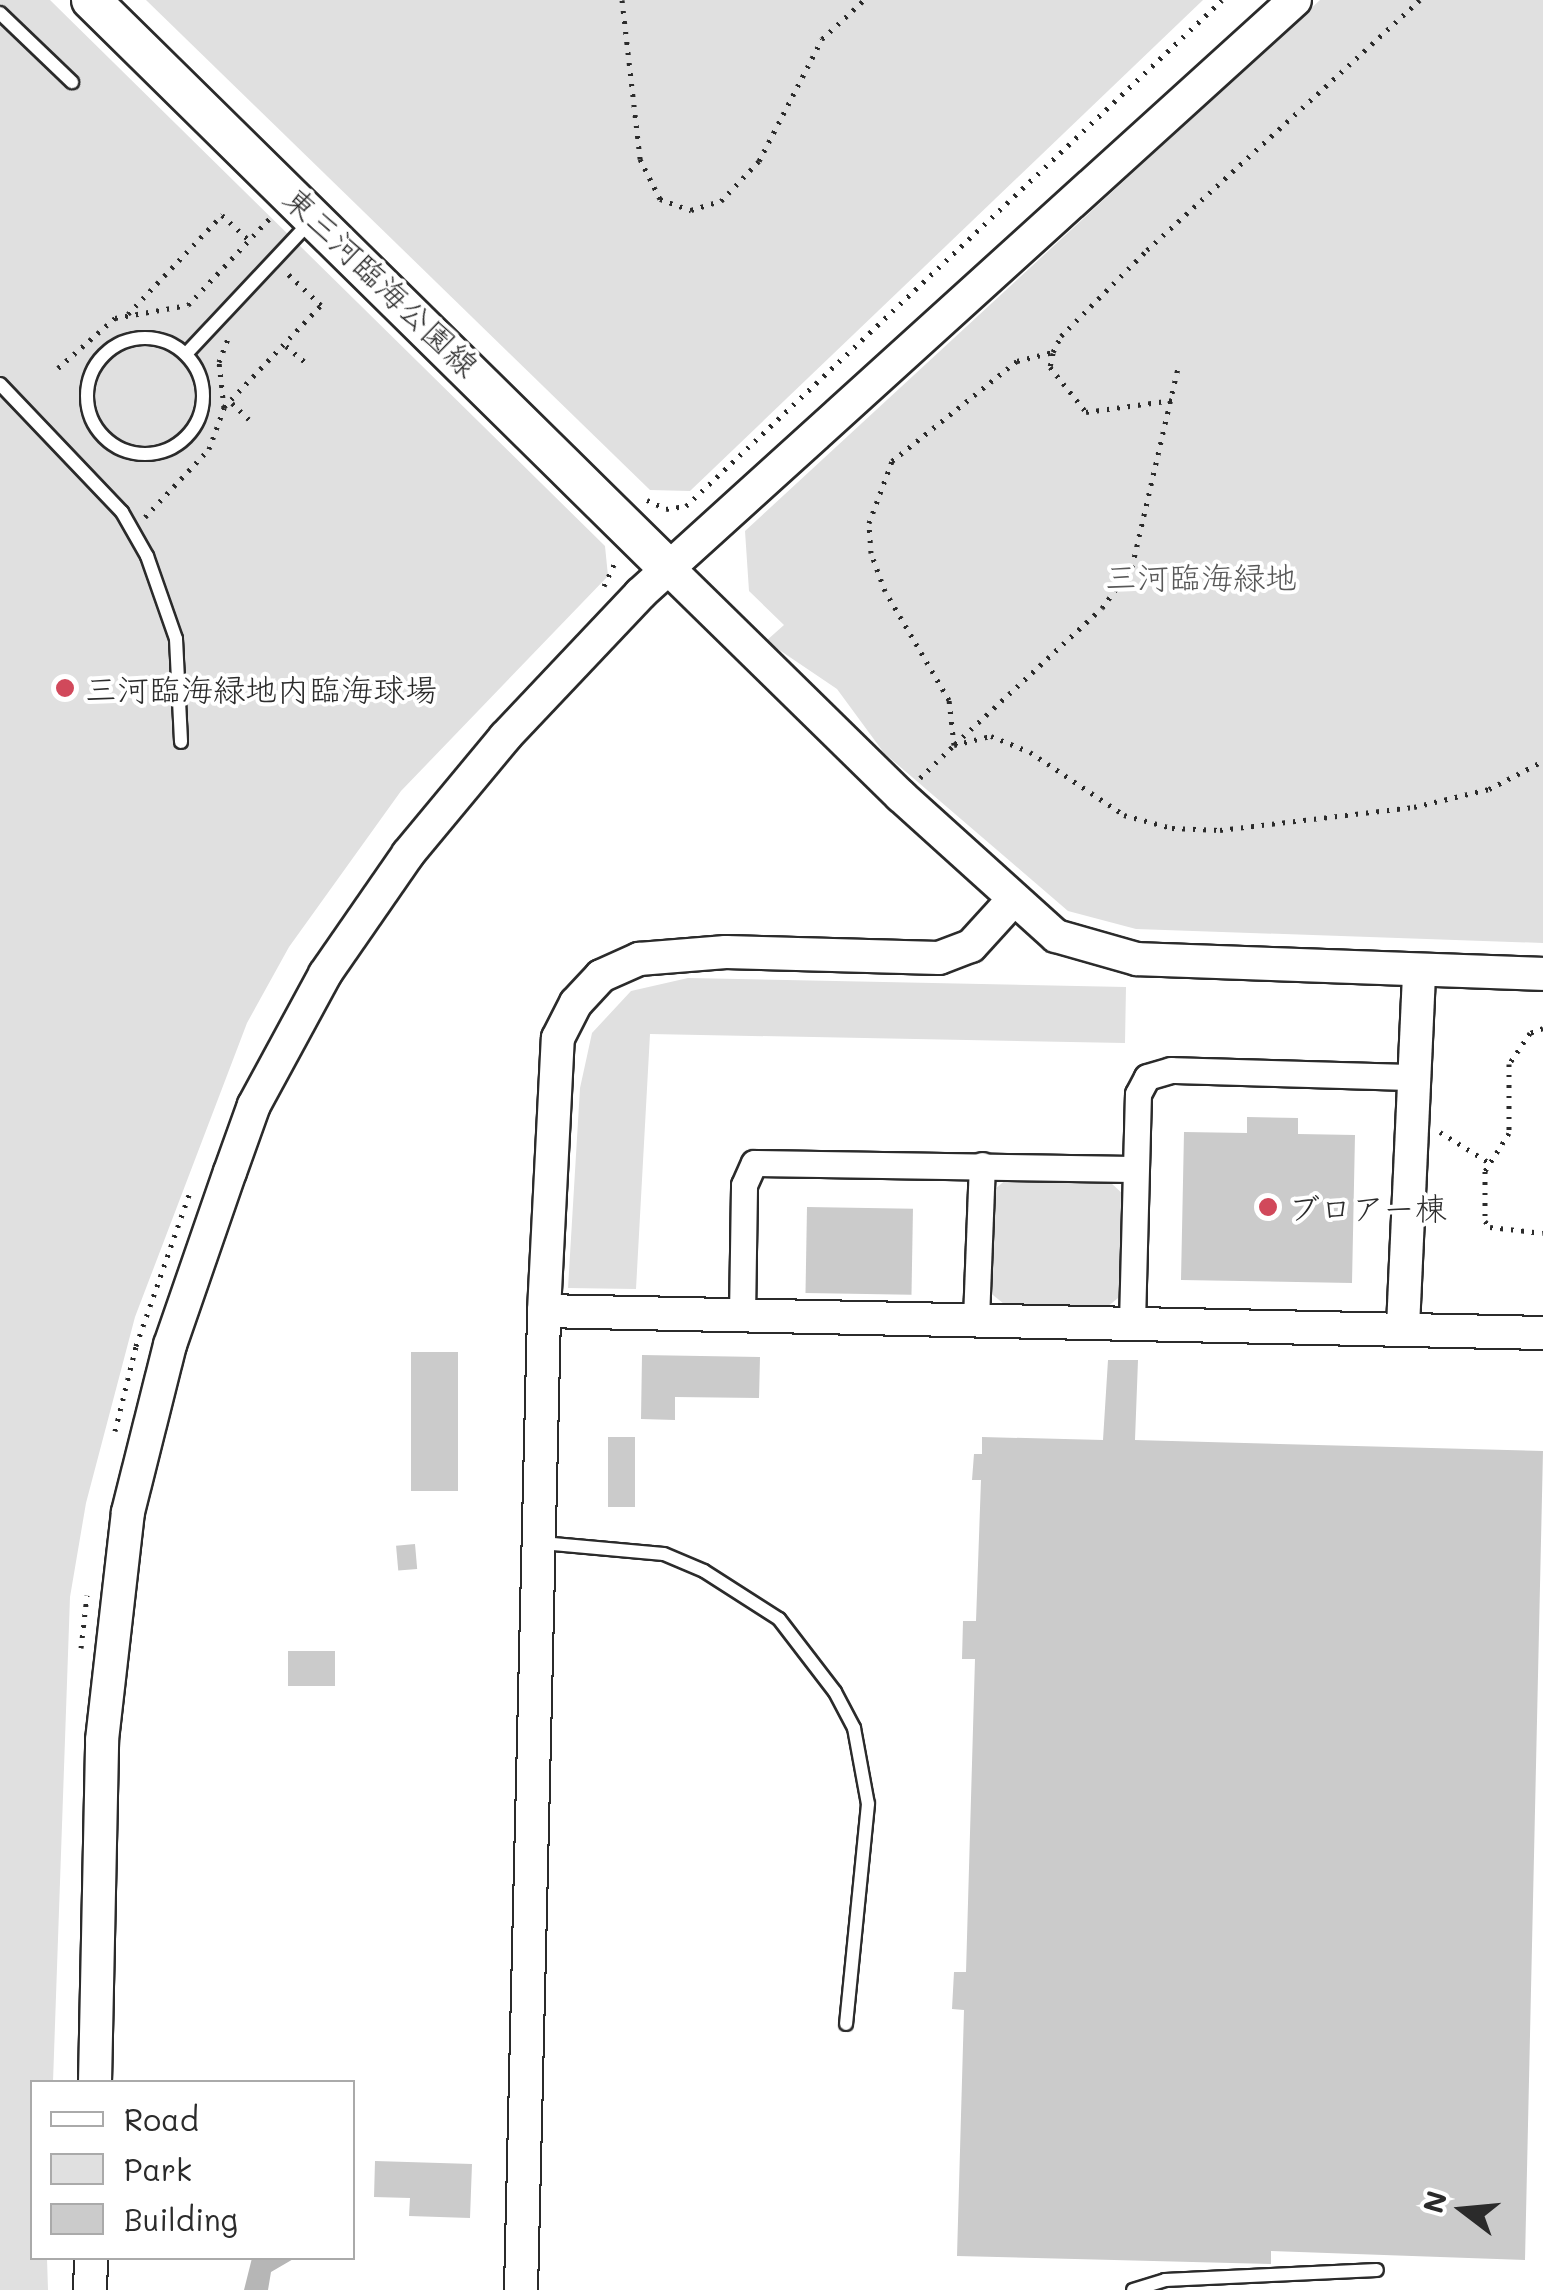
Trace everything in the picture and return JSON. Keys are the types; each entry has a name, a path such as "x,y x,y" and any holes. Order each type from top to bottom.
{"main road":[{"name":"東三河臨海公園線","path":"91,0 668,567"}],"street":[{"path":"95,2080 102,1740 116,1584 170,1345 254,1106 325,974 408,854 505,737 668,567 1295,0"},
{"path":"668,567 1012,902 1056,936 1115,957 1543,974"},
{"path":"521,2290 544,1311 554,1058 566,1018 601,976 639,958 674,953 954,955 1012,902"},
{"path":"1403,1327 1420,971"},
{"path":"1132,1322 1138,1094 1154,1072 1413,1078"},
{"path":"742,1315 744,1186 754,1163 1136,1169"},
{"path":"976,1319 982,1166"},
{"path":"544,1311 1543,1333"},
{"path":"90,2290 91,2260"}],"lane":[{"path":"0,12 72,82"},
{"path":"186,354 315,216"},
{"path":"137,338 163,340 186,354 203,396 187,436 152,454 108,440 88,407 99,360 137,338"},
{"path":"0,384 88,472 133,531 166,597 176,640 181,742"},
{"path":"538,1543 664,1554 704,1571 779,1619 835,1692 854,1728 868,1804 846,2024"},
{"path":"1133,2290 1165,2280 1378,2270"}],"path":[{"path":"622,0 640,160 660,199 691,210 721,201 759,161 822,39 864,0"},
{"path":"632,486 666,509 686,506 1222,0"},
{"path":"1173,400 1086,412 1050,368 1052,352 1060,336 1147,250 1420,0"},
{"path":"58,368 104,324 127,315 180,310 252,243 269,210"},
{"path":"127,315 222,216 252,243"},
{"path":"276,286 295,266"},
{"path":"224,408 322,305 288,274"},
{"path":"133,531 208,449 224,408 218,362 242,324"},
{"path":"286,346 304,362"},
{"path":"954,745 949,700 878,574 869,522 892,461 906,443 1017,361 1052,352"},
{"path":"901,796 1102,608 1132,566 1178,367"},
{"path":"232,403 253,423"},
{"path":"594,597 613,573 616,548"},
{"path":"954,745 990,736 1012,743 1124,815 1195,830 1414,807 1489,789 1543,762"},
{"path":"1543,1028 1530,1034 1508,1064 1509,1133 1488,1162 1484,1221 1490,1228 1543,1233"},
{"path":"1412,1116 1488,1162"},
{"path":"114,1439 136,1346 192,1186"},
{"path":"80,1660 88,1586"}],"green space":[{"path":"0,0 50,0 605,546 608,576 401,791 289,947 247,1023 135,1317 86,1503 70,1597 53,2080 30,2080 30,2260 47,2260 48,2290 0,2290"},
{"path":"146,0 1203,0 690,491 650,490"},
{"name":"三河臨海緑地","path":"1320,0 1543,0 1543,943 1136,929 1068,911 884,753 837,689 766,641 784,625 749,591 745,531"},
{"path":"688,978 1126,987 1125,1043 650,1034 636,1289 568,1288 580,1088 592,1033 631,991"},
{"path":"1007,1179 1110,1182 1125,1196 1123,1294 1107,1307 1004,1304 988,1291 990,1193"}],"shaded area":[{"path":"252,2260 292,2260 271,2272 268,2290 244,2290"}],"building":[{"name":"ブロアー棟","path":"1247,1117 1298,1118 1298,1134 1355,1135 1352,1283 1181,1280 1184,1132 1247,1133"},
{"path":"807,1207 913,1209 911,1295 805,1293"},
{"path":"411,1352 458,1352 458,1491 411,1491"},
{"path":"642,1355 760,1357 759,1398 675,1397 675,1420 641,1419"},
{"path":"1108,1360 1138,1360 1135,1440 1543,1451 1525,2260 1271,2251 1271,2264 957,2256 964,2010 952,2009 954,1972 966,1972 975,1659 962,1659 963,1621 976,1621 981,1480 972,1480 974,1454 982,1454 982,1437 1103,1440"},
{"path":"608,1437 635,1437 635,1507 608,1507"},
{"path":"415,1544 417,1569 398,1571 396,1546"},
{"path":"288,1651 335,1651 335,1686 288,1686"},
{"path":"375,2161 472,2164 470,2218 409,2216 410,2198 374,2197"}],"place":[{"name":"三河臨海緑地内臨海球場","path":"65,688"},
{"name":"ブロアー棟","path":"1268,1207"}]}
